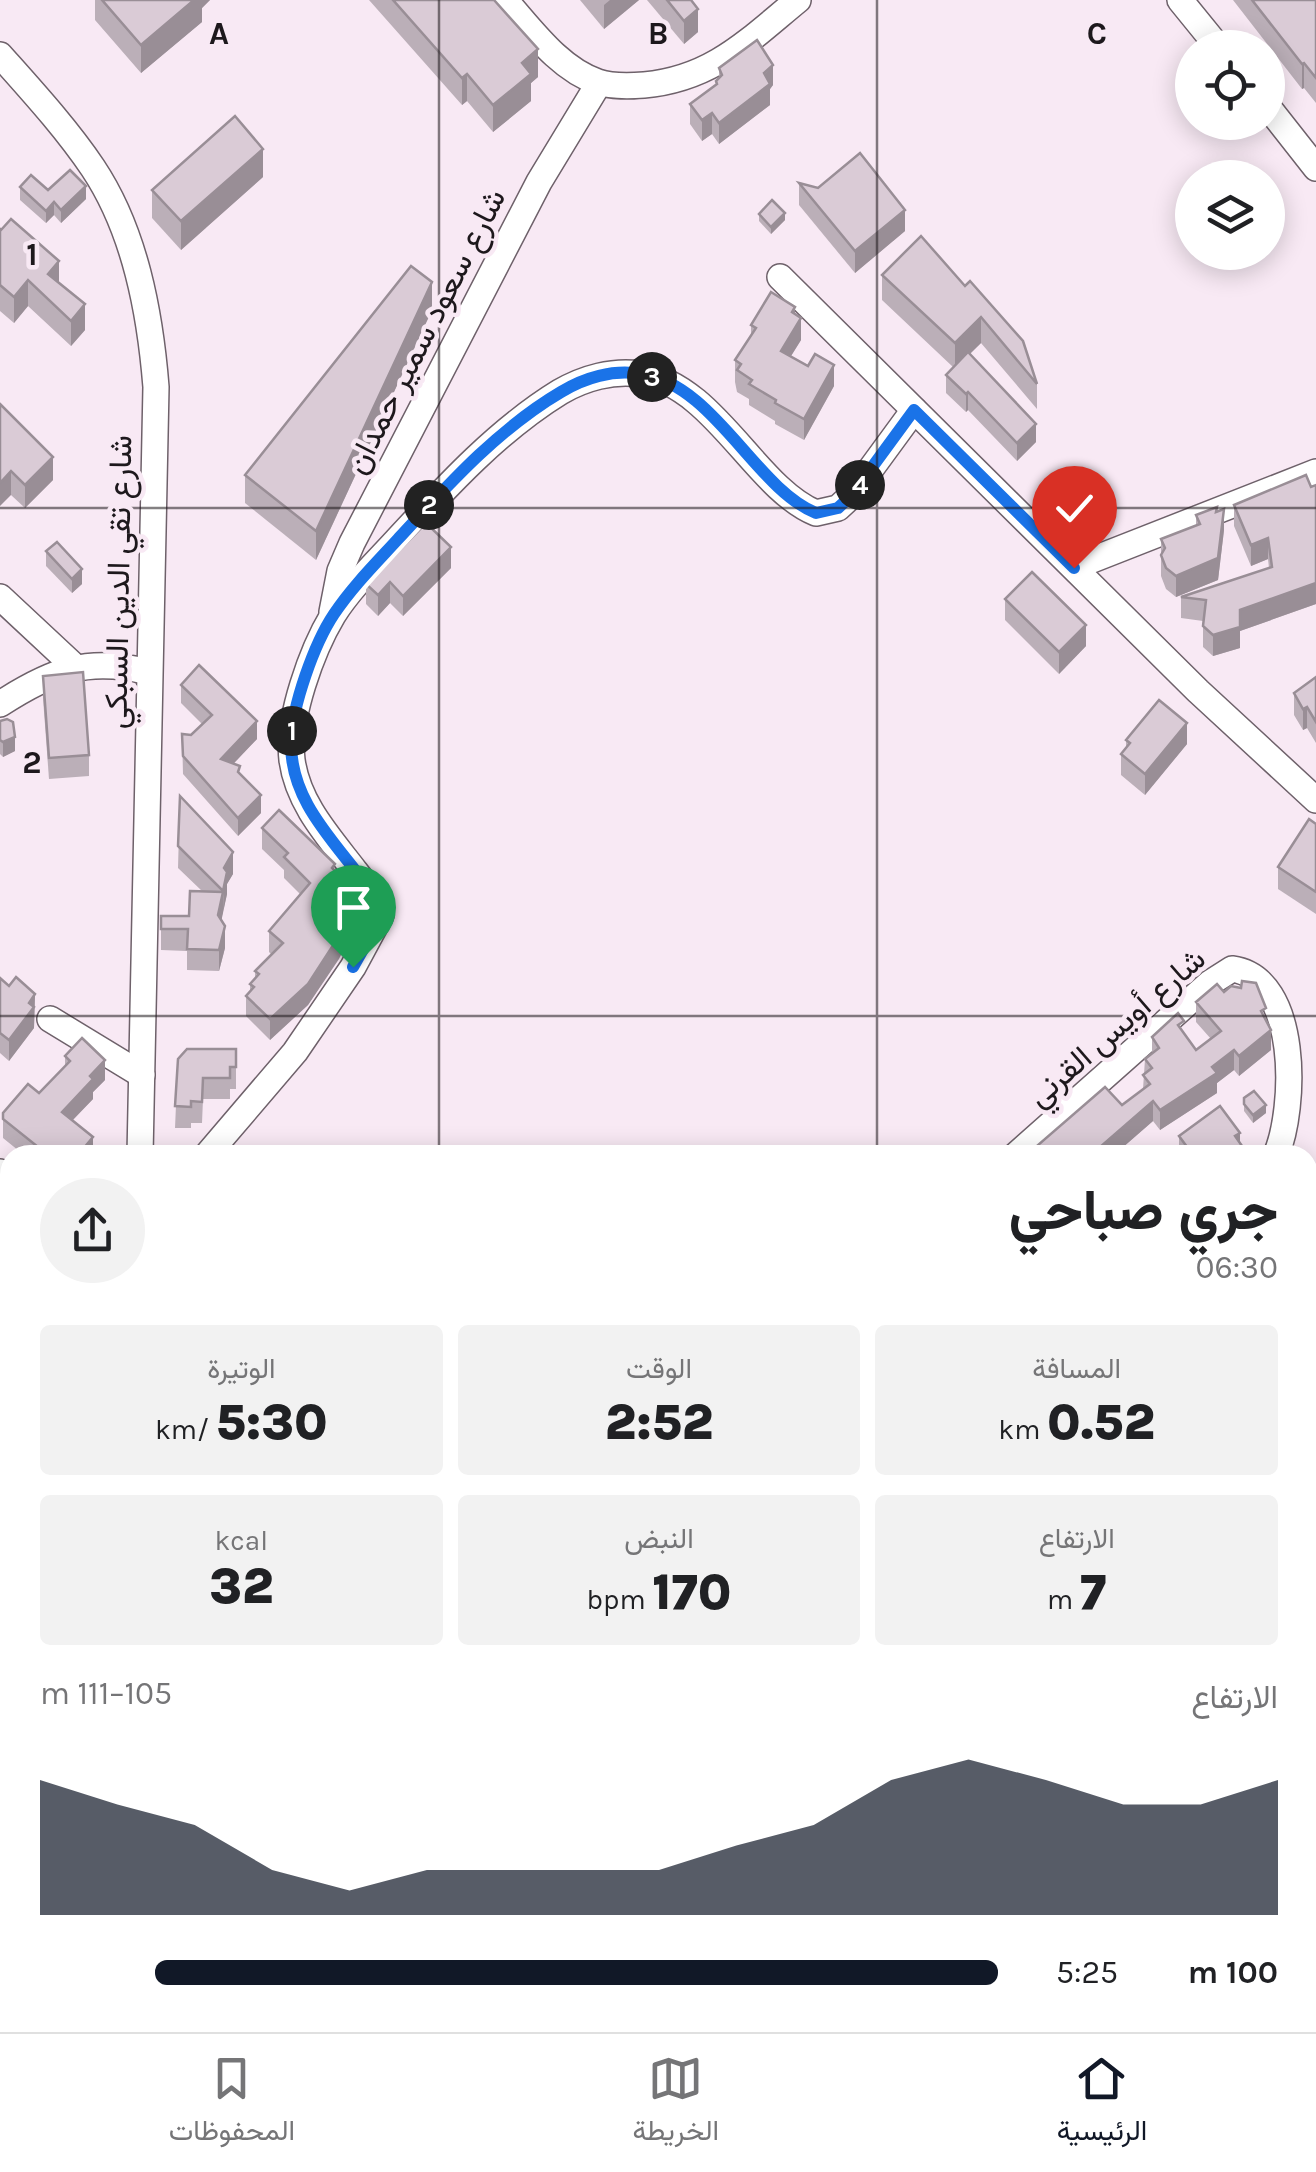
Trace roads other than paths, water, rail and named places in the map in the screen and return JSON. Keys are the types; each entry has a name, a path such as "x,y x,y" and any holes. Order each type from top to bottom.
{"street":[{"path":"505,0 558,56 599,83 629,86 660,84 703,72 732,55 798,0"},
{"path":"1190,3 1207,30"},
{"name":"شارع تقي الدين السبكي","path":"0,55 93,168 124,228 145,305 156,386 140,1145"},
{"name":"شارع سعود سمير حمدان","path":"216,1145 295,1052 377,925 380,905 313,816 296,780 292,760 293,722 310,666 332,617 340,570 539,182 599,83"},
{"path":"1285,129 1316,168"},
{"path":"780,277 1198,691 1316,800"},
{"name":"شارع سعود سمير حمدان","path":"332,617 415,520 488,447 530,412 586,380 608,374 642,374 690,397 790,498 816,513 838,508 851,496 914,410"},
{"path":"1074,568 1316,472"},
{"path":"0,597 74,666"},
{"path":"0,704 74,666 116,666 148,672"},
{"name":"شارع أويس القرني","path":"1027,1145 1210,983 1232,969 1245,970 1260,982 1272,1002 1287,1044 1288,1115 1279,1145"},
{"path":"50,1019 142,1075"}]}
